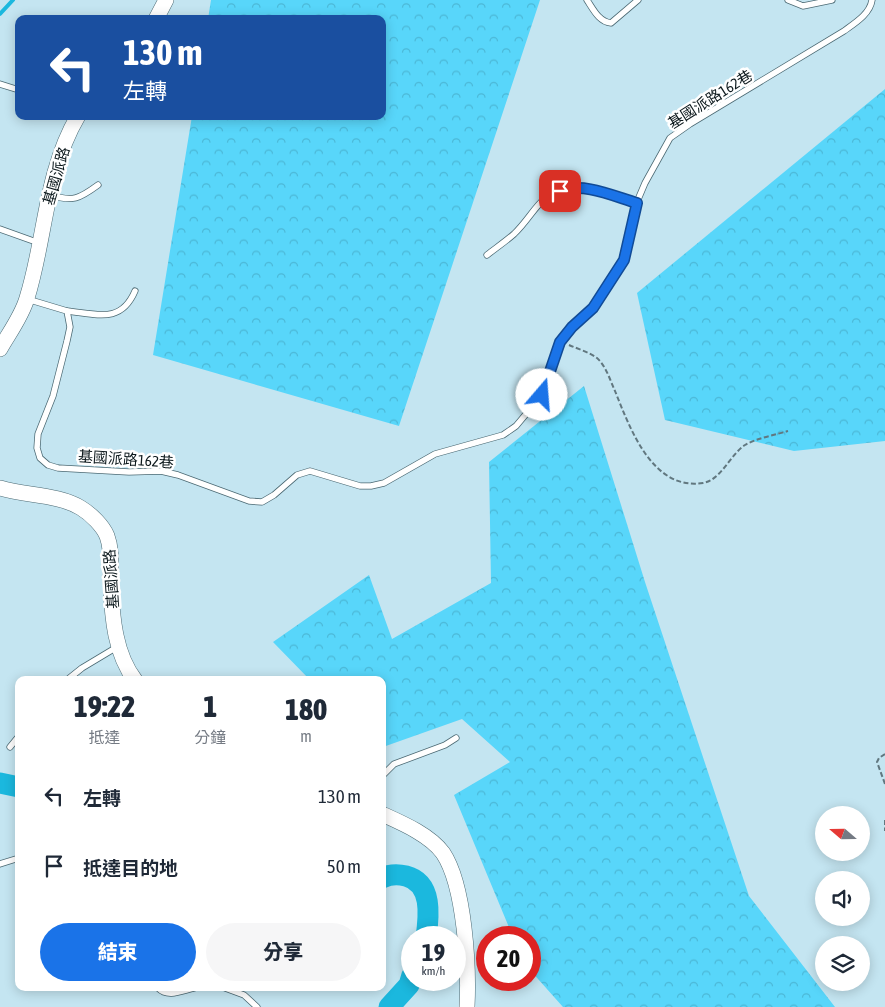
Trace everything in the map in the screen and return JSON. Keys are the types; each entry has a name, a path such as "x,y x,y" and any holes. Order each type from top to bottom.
{"street":[{"path":"158,15 166,0"},
{"name":"基國派路","path":"0,349 27,299 41,244 48,194 58,158 76,120"},
{"name":"基國派路","path":"0,488 56,499 80,507 92,516 107,536 111,556 114,628 126,668 132,676"},
{"path":"386,816 425,837 443,854 457,888 466,937 467,1007"}],"lane":[{"path":"586,0 597,16 605,22 611,23 638,0"},
{"path":"788,0 803,6 832,0"},
{"name":"基國派路162巷","path":"67,311 70,327 58,381 38,434 37,448 40,458 48,465 58,468 129,472 161,471 178,475 249,501 262,502 274,495 297,475 310,471 360,486 384,483 435,454 503,435 516,426 542,395 560,342 572,327 593,308 615,276 628,245 637,203 644,183 670,138 844,31 865,14 872,0"},
{"path":"0,84 15,89"},
{"path":"48,194 64,199 79,198 98,185"},
{"path":"487,255 514,234 537,204 550,194 570,187 584,188 637,203"},
{"path":"0,229 41,244"},
{"path":"27,299 67,311 101,315 122,311 129,305 135,291"},
{"path":"72,676 119,645"},
{"path":"386,772 394,764 445,745 456,738"},
{"path":"10,747 15,741"},
{"path":"0,864 15,859"},
{"path":"162,991 171,994 182,991"},
{"path":"233,991 244,995 257,1007"}],"path":[{"path":"560,342 597,358 605,368 628,424 641,447 656,467 666,476 702,483 712,479 747,444 788,431"},
{"path":"885,754 878,758 877,762 885,784"},
{"path":"885,820 885,831"}],"green space":[{"path":"211,0 540,0 399,426 153,355 191,120 386,120 386,15 209,15"},
{"path":"885,89 885,441 794,451 665,420 637,293"},
{"path":"584,386 645,582 749,896 815,981 815,991 823,991 835,1007 563,1007 541,982 541,926 508,926 454,795 510,762 462,719 386,746 386,676 306,676 273,642 369,575 392,639 491,583 489,462"}],"waterway":[{"path":"0,14 13,0"},
{"path":"0,783 15,786"},
{"path":"386,877 403,875 415,880 421,886 427,901 427,926"},
{"path":"389,1007 404,991"}],"route":[{"path":"542,395 554,355 560,342 604,294 624,260 634,208 637,203 584,188 570,187 560,191"}]}
